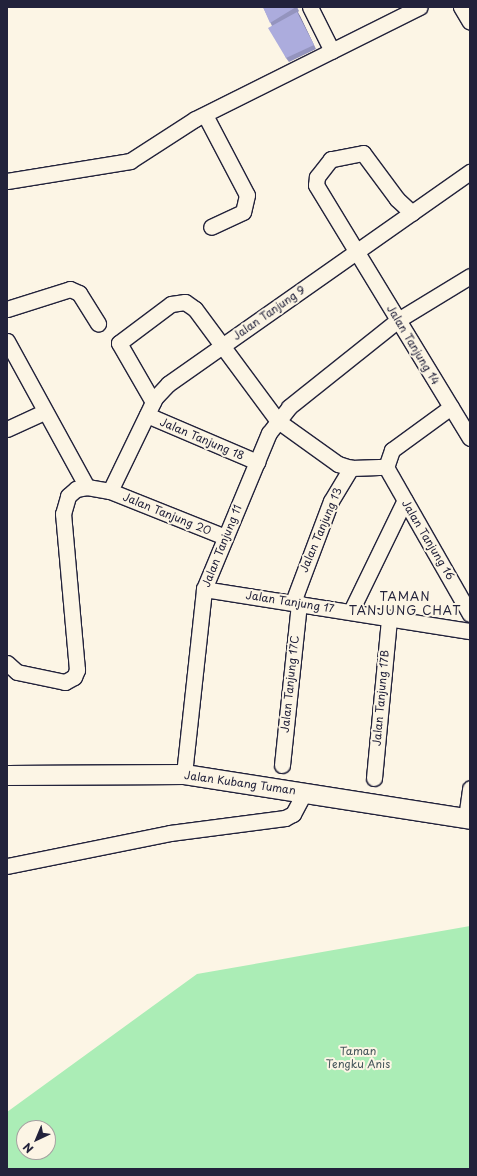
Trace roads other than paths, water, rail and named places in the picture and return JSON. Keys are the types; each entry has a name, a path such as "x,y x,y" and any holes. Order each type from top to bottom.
{"main road":[{"name":"Jalan Kubang Tuman","path":"7,775 184,774 468,819"}],"street":[{"path":"310,7 332,51"},
{"path":"7,181 130,161 205,115 420,7"},
{"path":"461,7 470,22"},
{"path":"205,115 247,202 243,212 211,227"},
{"name":"Jalan Tanjung 14","path":"412,213 397,199 363,153 331,159 322,168 316,185 470,438"},
{"name":"Jalan Tanjung 9","path":"110,491 150,408 168,384 470,172"},
{"name":"Jalan Tanjung 11","path":"184,774 204,589 269,433 289,407 398,320 470,276"},
{"path":"7,309 70,289 79,294 98,324"},
{"path":"150,408 119,343 178,302 195,309 278,421 326,457 351,468 386,467 392,450 451,407"},
{"path":"7,341 44,412 87,487 68,496 63,504 77,670 74,677 65,682 43,680 17,672 7,663"},
{"name":"Jalan Tanjung 18","path":"150,408 257,462"},
{"path":"7,429 44,412"},
{"name":"Jalan Tanjung 16","path":"386,467 470,614"},
{"name":"Jalan Tanjung 13","path":"296,602 331,501 351,468"},
{"name":"Jalan Tanjung 20","path":"87,487 110,491 225,537"},
{"path":"351,611 405,500"},
{"name":"Jalan Tanjung 17","path":"204,589 296,602 470,631"},
{"name":"Jalan Tanjung 17C","path":"282,765 296,602"},
{"name":"Jalan Tanjung 17B","path":"374,778 389,618"},
{"path":"468,819 470,788"},
{"path":"7,866 170,833 285,818 293,814 304,793"}],"district":[{"name":"TAMAN TANJUNG CHAT","path":"405,604"}],"park label":[{"name":"Taman Tengku Anis","path":"358,1058"}]}
